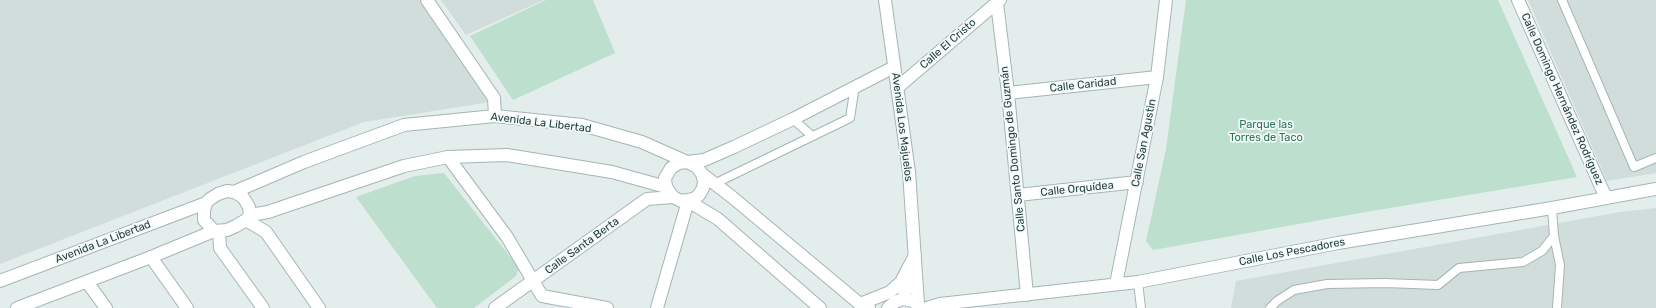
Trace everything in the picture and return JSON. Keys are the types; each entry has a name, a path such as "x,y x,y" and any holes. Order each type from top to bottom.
{"street":[{"path":"427,0 494,98 495,116"},
{"name":"Avenida Los Majuelos","path":"885,0 909,172 915,254 922,307"},
{"name":"Calle San Agustìn","path":"1116,284 1157,77 1166,0"},
{"name":"Calle Domingo Hernández Rodríguez","path":"1518,0 1606,198"},
{"name":"Calle El Cristo","path":"897,88 998,2"},
{"name":"Calle Santo Domingo de Guzmán","path":"998,2 1027,295"},
{"path":"702,174 704,181 703,188 699,195 688,201 681,201 673,197 666,186 666,178 671,168 678,163 704,160 793,119 855,86 894,68"},
{"name":"Calle Caridad","path":"1008,93 1157,77"},
{"name":"Avenida La Libertad","path":"234,192 304,162 404,125 495,116 582,126 642,142 687,162"},
{"path":"20,307 217,231 227,230 248,217 268,212 404,166 448,157 507,155 612,172 666,186"},
{"path":"448,157 507,237 542,296 607,308"},
{"path":"687,162 697,167 702,174 714,184 732,197 865,306 890,292 900,282 915,254"},
{"name":"Calle Orquídea","path":"1018,195 1137,182"},
{"name":"Calle Los Pescadores","path":"922,307 1138,282 1338,243 1552,208 1656,189"},
{"path":"217,231 208,226 204,220 206,203 218,194 227,191 234,192 243,197 247,201 248,217 266,232 319,308"},
{"name":"Calle Santa Berta","path":"496,308 647,198 673,197"},
{"path":"657,308 688,201"},
{"path":"688,201 718,219 820,308"},
{"name":"Avenida La Libertad","path":"0,281 206,203"},
{"path":"217,231 220,248 263,308"},
{"name":"Avenida Los Majuelos","path":"903,299 915,254"},
{"path":"151,257 187,308"},
{"path":"87,282 106,308"},
{"path":"888,308 894,302 903,299 909,299 922,307"}],"lane":[{"path":"1562,0 1634,167 1656,158"},
{"path":"714,184 850,118 855,86"},
{"path":"793,119 812,136"},
{"path":"1552,208 1554,236 1560,264 1557,308"},
{"path":"1270,308 1277,301 1294,290 1327,284 1385,283 1438,285 1459,268 1523,262 1542,251 1554,236"},
{"path":"1138,282 1141,308"}],"shaded area":[{"path":"0,0 427,0 497,101 364,122 0,264"},
{"path":"441,0 544,0 466,35"},
{"path":"1528,0 1656,0 1656,173 1607,181"},
{"path":"1656,208 1656,308 1231,308 1236,281 1620,212"}],"green space":[{"path":"546,0 593,0 615,53 513,100 470,36"},
{"name":"Parque las Torres de Taco","path":"1186,0 1498,0 1577,177 1360,213 1153,250 1146,241 1166,149"},
{"path":"444,173 519,268 516,276 474,308 437,308 356,197 415,176"}]}
